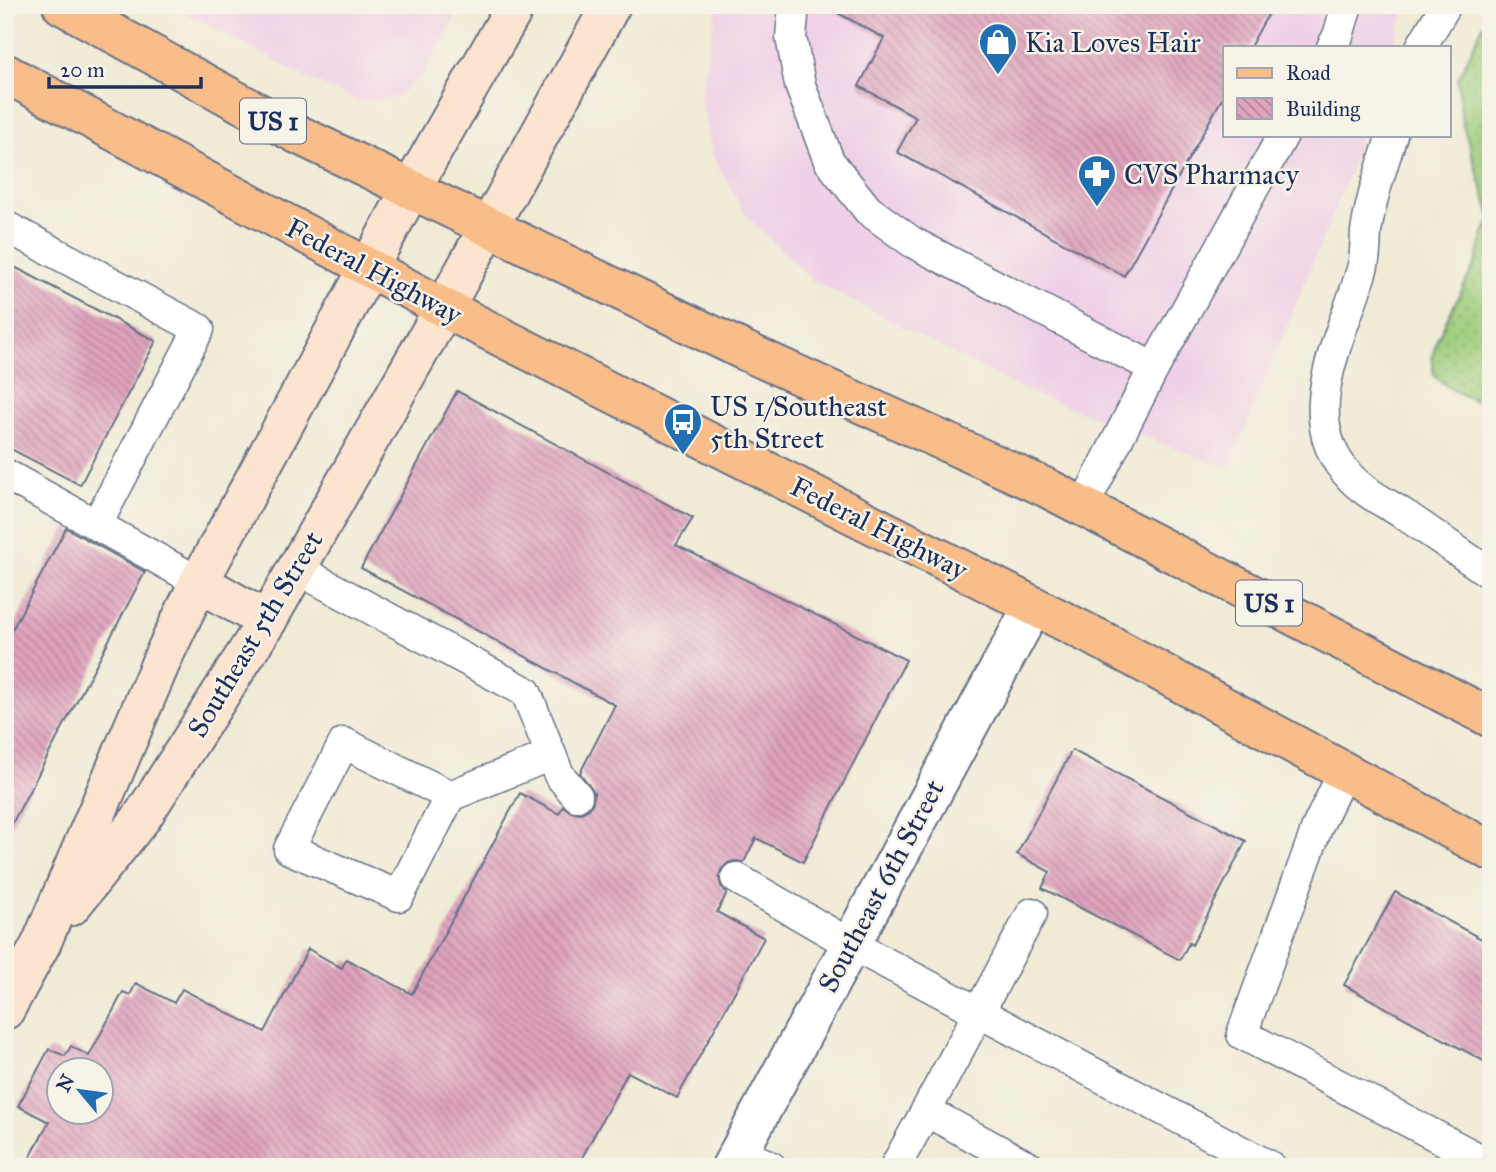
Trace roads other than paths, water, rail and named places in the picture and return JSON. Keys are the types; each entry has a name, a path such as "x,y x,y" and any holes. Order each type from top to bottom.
{"main road":[{"name":"US 1","path":"62,5 297,134 743,350 1047,488 1491,718"},
{"name":"Southeast 5th Street","path":"5,1010 41,944 164,655 199,582 411,189 516,5"},
{"name":"Southeast 5th Street","path":"41,944 142,817 267,621 489,228 611,5"},
{"name":"Federal Highway","path":"5,73 444,308 1107,643 1491,851"},
{"path":"199,582 267,621"}],"street":[{"name":"Southeast 6th Street","path":"747,1161 850,944 1033,606"}],"lane":[{"path":"794,5 791,37 800,85 829,161 868,210 912,242 1154,368"},
{"path":"1333,46 1347,5"},
{"path":"1422,46 1446,5"},
{"path":"1083,507 1154,368 1282,136"},
{"path":"1392,136 1376,185 1366,233 1364,265 1322,400 1324,422 1334,455 1350,478 1491,574"},
{"path":"5,226 199,329 97,524"},
{"path":"5,474 199,582"},
{"path":"297,569 526,692 559,775 577,796"},
{"path":"450,796 344,743 289,849 399,896 450,796 551,755"},
{"path":"1344,771 1318,825 1242,1034 1491,1165"},
{"path":"736,878 850,944 978,1012 1240,1159 1271,1167"},
{"path":"895,1167 1032,913"},
{"path":"926,1111 1029,1167"}],"place":[{"name":"Kia Loves Hair","path":"998,76"},
{"name":"CVS Pharmacy","path":"1097,208"},
{"name":"US 1/Southeast 5th Street","path":"683,456"}]}
